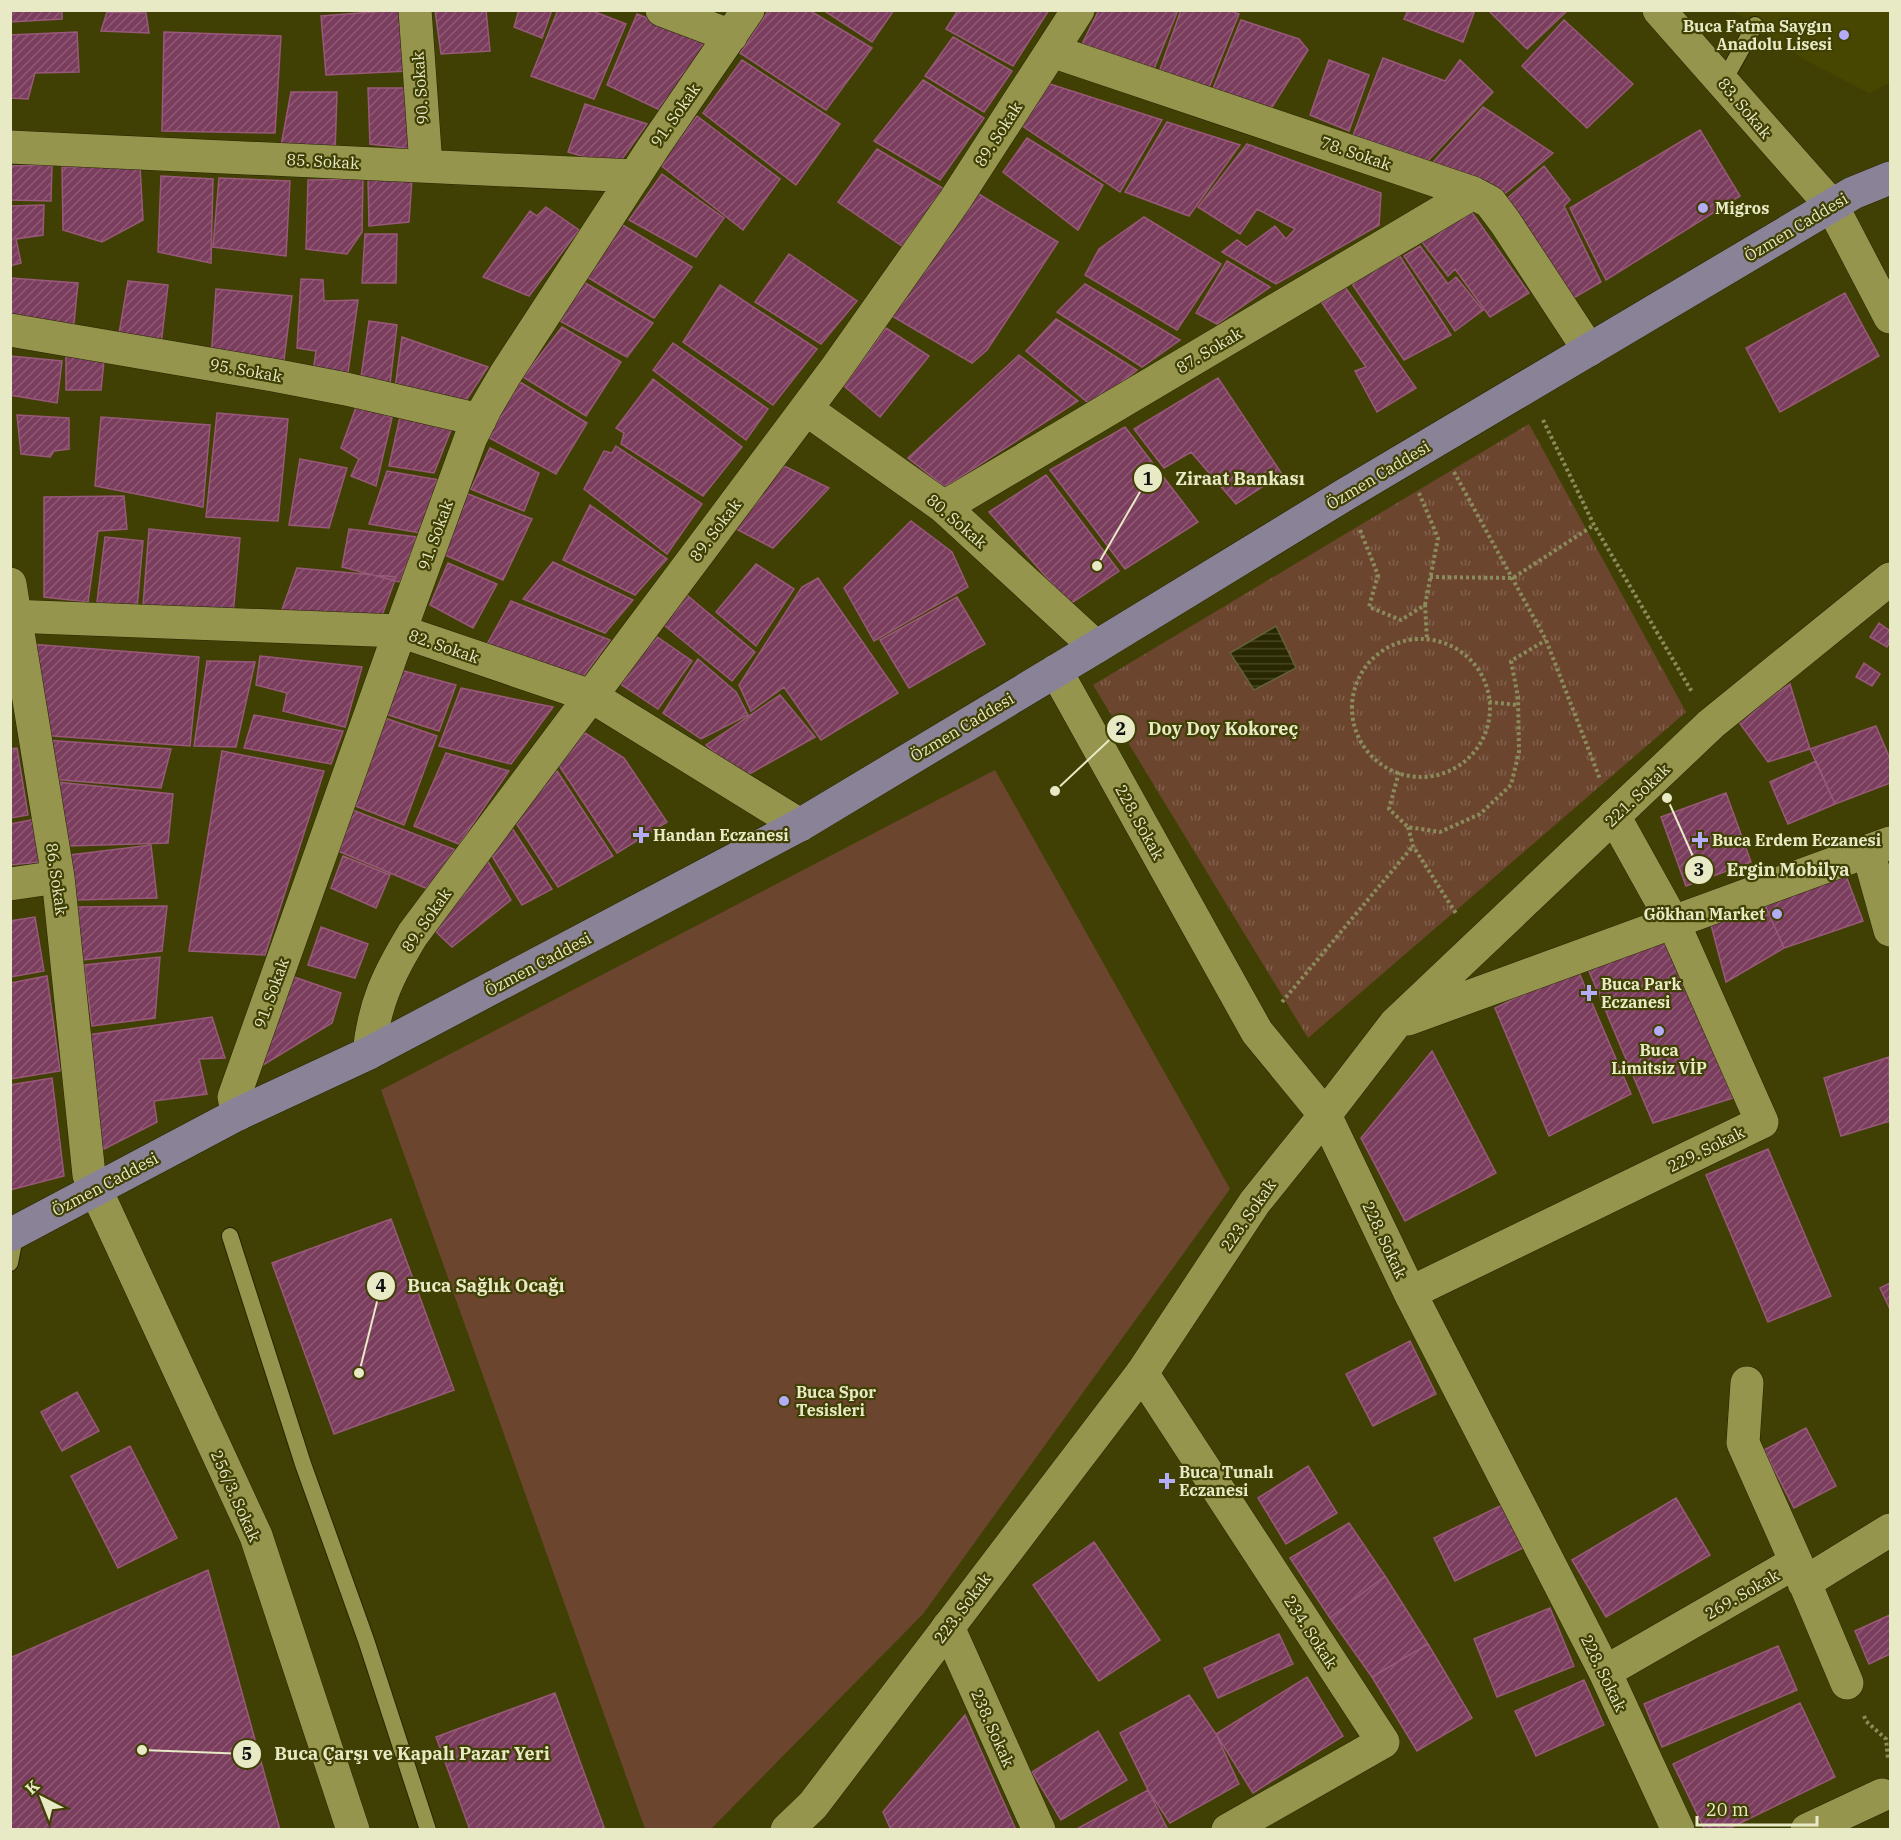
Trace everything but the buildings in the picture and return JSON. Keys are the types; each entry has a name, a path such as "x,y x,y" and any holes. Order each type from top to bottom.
{"main road":[{"name":"Özmen Caddesi","path":"12,1243 92,1182 369,1053 800,825 1096,648 1436,440 1887,174"}],"street":[{"name":"90. Sokak","path":"415,10 426,166"},
{"path":"662,10 739,23"},
{"name":"89. Sokak","path":"369,1053 372,1023 381,996 414,934 806,409 955,201 1078,10"},
{"name":"83. Sokak","path":"1659,10 1832,207 1890,317"},
{"name":"91. Sokak","path":"238,1114 234,1097 471,437 505,375 635,176 739,23"},
{"name":"78. Sokak","path":"1052,51 1473,193 1490,202 1589,350"},
{"name":"85. Sokak","path":"10,147 635,176"},
{"name":"87. Sokak","path":"944,507 1473,193"},
{"name":"95. Sokak","path":"10,330 283,377 480,420"},
{"name":"80. Sokak","path":"806,409 944,507 1096,648"},
{"name":"221. Sokak","path":"1395,1023 1711,724 1890,579"},
{"name":"82. Sokak","path":"12,605 400,631 591,696 800,825"},
{"name":"86. Sokak","path":"12,605 58,877 92,1182"},
{"name":"228. Sokak","path":"1056,671 1257,1032 1325,1115 1410,1293 1605,1672 1667,1826"},
{"name":"229. Sokak","path":"1410,1293 1762,1122 1674,924 1614,816"},
{"path":"1395,1023 1674,924 1879,847 1890,930"},
{"path":"10,884 58,877"},
{"name":"223. Sokak","path":"787,1830 813,1805 1142,1372 1255,1202 1395,1023"},
{"name":"256/3. Sokak","path":"92,1182 255,1536 353,1830"},
{"name":"234. Sokak","path":"1142,1372 1383,1742 1228,1830"},
{"path":"1747,1383 1743,1443 1800,1573 1890,1530"},
{"name":"269. Sokak","path":"1605,1672 1800,1573 1846,1683"},
{"name":"238. Sokak","path":"948,1627 1039,1830"},
{"path":"1807,1830 1882,1795"}],"lane":[{"path":"1723,82 1755,25"},
{"path":"230,1236 303,1464 366,1640 428,1830"}],"path":[{"path":"1527,387 1594,525 1711,724"},
{"path":"1436,440 1546,640 1614,816"},
{"path":"1405,459 1437,538 1425,605 1427,640"},
{"path":"1346,494 1378,575 1369,607 1401,620 1425,605"},
{"path":"1430,577 1512,578 1594,525"},
{"path":"1417,638 1440,641 1462,652 1479,669 1488,691 1489,702 1490,715 1483,738 1471,756 1453,769 1433,776 1411,776 1390,770 1373,757 1360,740 1353,720 1353,698 1359,678 1373,658 1393,644 1417,638"},
{"path":"1408,827 1440,832 1480,814 1511,785 1519,752 1518,705 1511,661 1546,640"},
{"path":"1489,702 1518,705"},
{"path":"1399,772 1389,809 1408,827 1413,846 1477,946"},
{"path":"1257,1032 1413,846"},
{"path":"1846,1683 1866,1721 1886,1739 1888,1768 1882,1795"}],"shaded area":[{"name":"Buca Fatma Saygın Anadolu Lisesi","path":"1734,11 1890,11 1890,83 1869,93 1803,59"},
{"path":"1276,626 1296,668 1254,690 1230,653"}],"green space":[{"path":"1529,424 1686,712 1308,1038 1093,685"},
{"name":"Buca Spor Tesisleri","path":"995,770 1230,1189 923,1614 711,1829 645,1829 381,1090"}],"place":[{"name":"Buca Fatma Saygın Anadolu Lisesi","path":"1844,35"},
{"name":"Migros","path":"1703,208"},
{"name":"Ziraat Bankası","path":"1097,566"},
{"name":"Doy Doy Kokoreç","path":"1055,791"},
{"name":"Ergin Mobilya","path":"1667,798"},
{"name":"Handan Eczanesi","path":"641,835"},
{"name":"Buca Erdem Eczanesi","path":"1700,840"},
{"name":"Gökhan Market","path":"1777,914"},
{"name":"Buca Park Eczanesi","path":"1589,993"},
{"name":"Buca Limitsiz VİP","path":"1659,1031"},
{"name":"Buca Sağlık Ocağı","path":"359,1373"},
{"name":"Buca Spor Tesisleri","path":"784,1401"},
{"name":"Buca Tunalı Eczanesi","path":"1167,1481"},
{"name":"Buca Çarşı ve Kapalı Pazar Yeri","path":"142,1750"}]}
